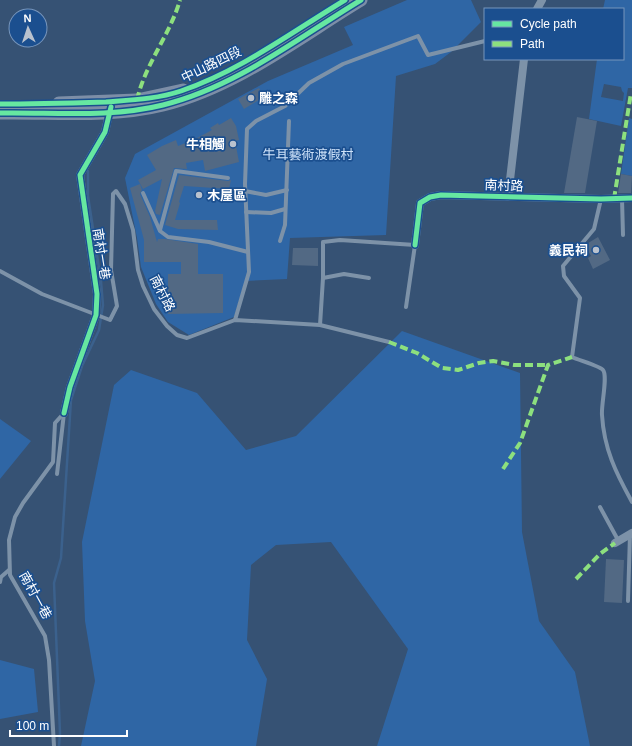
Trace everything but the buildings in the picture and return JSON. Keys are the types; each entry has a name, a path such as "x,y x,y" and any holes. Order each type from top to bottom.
{"main road":[{"name":"中山路四段","path":"0,104 111,107 180,91 210,80 247,60 344,0"},
{"name":"中山路四段","path":"0,113 163,105 193,96 246,71 361,0"}],"street":[{"path":"508,197 517,140 524,60"},
{"name":"南村一巷","path":"64,413 70,387 96,316 97,294 80,176 105,132 111,107"},
{"name":"南村路","path":"415,245 420,202 430,197 441,195 601,199 632,198"},
{"path":"617,541 631,533"}],"lane":[{"path":"235,320 249,272 245,191 247,129 256,121 285,106 309,83 343,64 418,36 428,55 484,41"},
{"path":"280,241 285,225 289,121"},
{"path":"160,231 176,171 228,178"},
{"path":"245,191 266,195 287,190"},
{"name":"南村路","path":"96,316 110,320 118,306 111,270 113,194 116,191 125,204 133,230 138,270 143,286 154,309 167,326 177,334 187,338 235,320 320,325 389,342"},
{"path":"143,193 160,231 168,237 209,242 248,252"},
{"path":"601,199 594,229 563,266 564,276 580,298 572,357 583,363 600,367 604,370 605,376 601,405 603,435 614,470 632,502"},
{"path":"622,199 623,235"},
{"path":"246,212 271,213 285,209"},
{"path":"320,325 323,278 323,242 340,240 415,245"},
{"name":"南村路","path":"406,306 415,245"},
{"path":"0,271 42,294 96,316"},
{"path":"323,278 344,274 369,278"},
{"path":"57,474 64,413"},
{"name":"南村一巷","path":"54,746 49,660 45,636 10,575 9,540 16,517 23,503 53,462 55,423 64,413"},
{"path":"600,508 617,541"},
{"path":"628,601 631,533"},
{"path":"0,582 1,577 9,570"}],"green space":[{"name":"牛耳藝術渡假村","path":"407,0 471,0 481,22 451,52 435,64 396,76 386,235 290,238 287,279 245,281 234,317 189,335 168,322 156,304 141,267 125,178 135,154 268,81 353,45 344,27"},
{"path":"605,0 632,0 632,88 628,88 621,126 589,119 597,60 624,60 624,8 603,8","holes":["604,84 621,87 624,93 623,101 601,97"]},
{"path":"629,118 632,119 632,176 621,174"},
{"path":"402,331 520,373 522,532 539,621 575,672 590,746 377,746 408,649 331,542 276,545 251,565 247,640 267,679 256,746 81,746 95,681 85,621 82,542 114,385 131,370 197,393 246,450 296,436"},
{"path":"0,419 31,441 0,479"},
{"path":"0,660 34,669 38,712 0,719"}],"waterway":[{"path":"59,746 60,733 54,583 61,558 71,400 82,366 99,330 103,305 101,281 88,196 88,171"}],"marked path":[{"path":"137,100 151,62 176,13 180,0"},
{"path":"614,199 631,93"},
{"path":"389,342 417,353 442,368 458,370 479,363 493,361 514,365 548,365"},
{"path":"503,469 520,443 548,365 572,357"},
{"path":"576,579 600,554 615,543"}],"cycle path":[{"path":"0,104 106,102 134,100 172,94 203,83 245,62 345,0"},
{"path":"0,113 82,114 123,112 163,105 190,97 241,74 266,60 361,0"},
{"path":"64,413 70,387 96,315 97,294 80,175 105,132 111,107"},
{"path":"415,245 420,203 430,197 441,195 601,199 632,198"}],"place":[{"name":"雕之森","path":"251,98"},
{"name":"牛相觸","path":"233,144"},
{"name":"木屋區","path":"199,195"},
{"name":"義民祠","path":"596,250"}]}
